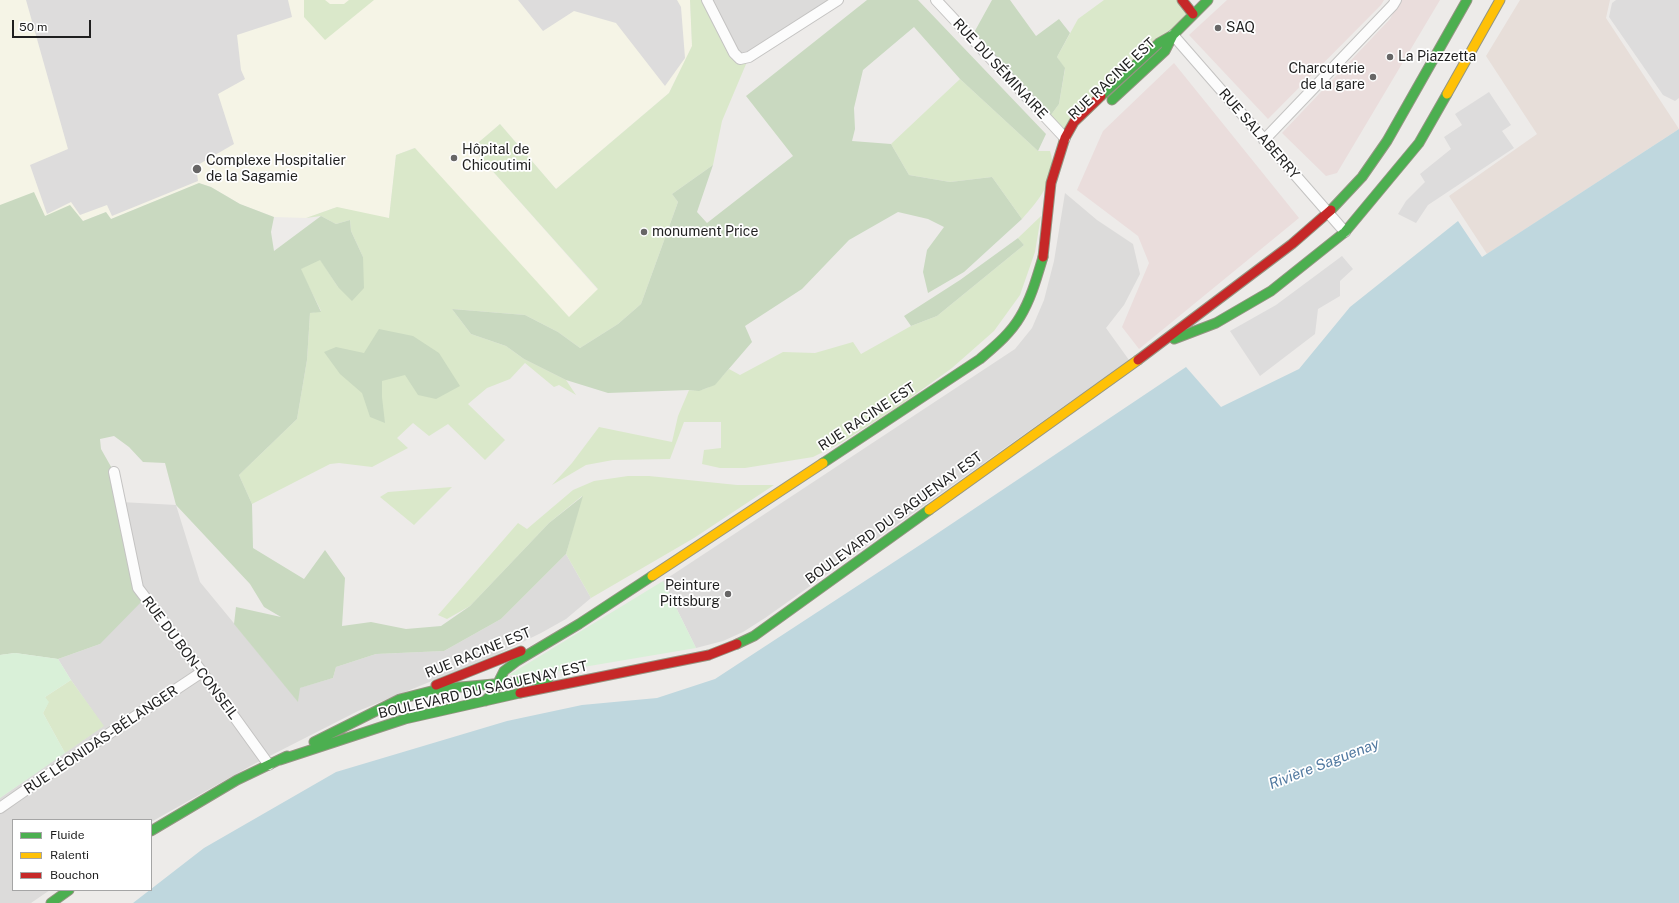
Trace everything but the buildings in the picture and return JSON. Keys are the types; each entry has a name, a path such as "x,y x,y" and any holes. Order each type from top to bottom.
{"main road":[{"path":"1182,0 1194,14"},
{"name":"RUE RACINE EST","path":"1106,105 1165,52 1173,36 1208,0"},
{"name":"BOULEVARD DU SAGUENAY EST","path":"280,760 404,719 710,655 725,650 754,636 1160,344 1292,244 1328,213 1362,177 1387,141 1467,0"},
{"name":"BOULEVARD DU SAGUENAY EST","path":"1160,344 1216,323 1271,291 1345,232 1419,143 1500,0"},
{"name":"RUE RACINE EST","path":"485,701 493,693 504,670 565,632 980,359 1002,340 1020,317 1035,284 1045,251 1051,183 1065,138 1074,122 1159,43 1173,36"},
{"name":"RUE RACINE EST","path":"1065,138 1083,127"},
{"name":"RUE RACINE EST","path":"400,699 510,656 565,632"},
{"name":"BOULEVARD DU SAGUENAY EST","path":"152,830 237,780 280,760 339,728 400,699 439,689 624,672"},
{"path":"51,903 68,891"}],"street":[{"path":"707,0 734,53 740,59 749,58 838,0"},
{"name":"RUE DU SÉMINAIRE","path":"936,0 1065,138"},
{"path":"1264,140 1393,5 1396,0"},
{"name":"RUE SALABERRY","path":"1173,36 1345,232"},
{"name":"RUE DU BON-CONSEIL","path":"114,472 138,588 202,672 269,765"},
{"name":"RUE LÉONIDAS-BÉLANGER","path":"0,808 52,771 202,672"}],"shaded area":[{"name":"Complexe Hospitalier de la Sagamie","path":"0,0 690,0 692,46 669,93 556,189 500,124 472,148 598,290 569,318 414,148 396,155 389,218 375,217 337,207 306,218 274,217 240,204 211,187 199,183 111,219 106,212 83,221 45,216 0,206"},
{"path":"26,0 288,0 292,17 237,35 241,70 245,79 218,94 234,144 196,166 198,181 112,216 107,205 80,215 71,202 47,214 30,165 68,149"},
{"path":"518,0 677,0 681,7 685,58 665,86 616,23 574,11 543,31"},
{"path":"707,0 838,0 749,57 734,53"},
{"path":"1227,0 1384,0 1381,5 1268,119 1189,35"},
{"path":"1400,0 1440,0 1337,173 1326,176 1282,133 1390,19"},
{"path":"1520,0 1610,0 1606,18 1679,129 1487,254 1449,196 1537,134 1486,56"},
{"path":"1616,0 1679,0 1679,98 1675,101 1663,95 1609,17 1612,3"},
{"path":"1174,63 1299,218 1139,349 1122,327 1149,263 1138,236 1077,190 1103,131"},
{"path":"1489,92 1511,125 1502,131 1514,148 1428,205 1416,223 1398,214 1406,201 1425,182 1420,174 1451,149 1444,137 1462,125 1455,114"},
{"path":"1065,193 1097,220 1133,244 1140,274 1124,305 1106,328 1129,360 765,618 743,632 723,641 696,648 663,581 1015,349 1032,328 1044,300 1054,261"},
{"path":"1342,256 1353,269 1340,281 1340,296 1318,309 1315,334 1260,376 1230,331 1276,305"},
{"path":"121,502 176,505 200,582 298,701 299,688 333,678 336,667 376,654 444,651 501,619 566,554 591,598 566,619 541,633 496,655 358,711 254,764 152,821 152,819 12,819 12,891 49,891 31,903 0,903 0,798 103,726 58,659 100,644"}],"green space":[{"path":"304,0 325,0 330,4 344,4 349,0 374,0 325,40 304,17"},
{"path":"690,0 707,0 734,53 749,57 722,121 713,165 672,194 678,202 641,304 618,324 580,348 558,332 525,315 452,309 471,334 506,346 524,359 566,380 576,395 559,385 554,387 525,363 510,379 487,388 468,404 505,440 485,460 448,424 429,436 413,423 397,438 408,448 372,467 339,463 330,464 252,504 239,475 297,419 307,360 310,313 321,311 300,269 320,259 338,287 363,257 351,231 350,220 336,224 321,216 306,218 337,207 389,218 396,155 415,148 569,317 598,289 472,148 500,124 556,189 669,93 692,46"},
{"path":"867,0 918,0 1046,134 1038,151 960,79 914,27 863,70 854,108 855,129 852,141 891,144 909,175 950,182 992,177 1022,219 964,272 928,293 923,272 927,250 944,227 928,219 898,212 849,240 802,289 745,326 752,342 715,385 699,391 689,390 608,393 566,380 524,359 506,346 471,334 452,309 525,315 558,332 580,348 618,324 641,304 678,202 672,194 713,165 697,212 707,223 793,156 746,96"},
{"path":"992,0 1010,0 1036,36 1059,19 1070,33 1057,57 1065,68 1059,104 1048,119 971,38"},
{"path":"1104,0 1182,0 1193,14 1065,138 1048,119 1059,104 1065,69 1057,57 1078,19"},
{"path":"960,79 1038,151 1050,151 1052,170 1049,179 1040,196 1022,219 992,177 950,182 909,175 891,144"},
{"path":"199,183 211,187 240,204 274,217 271,232 274,251 321,216 336,224 350,220 351,231 363,257 364,288 352,301 338,287 320,260 301,269 321,312 310,313 307,360 297,419 239,475 252,504 253,548 304,579 325,550 345,578 342,626 371,622 406,629 441,626 470,606 549,523 583,496 566,554 501,619 444,651 376,654 336,667 333,678 300,688 298,702 234,624 236,607 281,617 264,607 250,584 176,505 165,463 143,462 129,447 114,436 100,439 101,449 114,472 145,598 100,644 58,659 15,653 0,655 0,205 34,192 45,216 70,205 83,221 106,212 111,219"},
{"path":"1041,216 1035,252 1020,295 994,331 952,368 899,406 841,443 813,457 745,468 720,468 702,464 704,450 721,448 721,422 684,422 670,459 613,460 586,465 552,485 572,463 599,427 672,442 678,416 689,390 702,390 712,386 729,369 740,375 783,352 815,353 853,342 861,354 911,326 937,316 1024,245 1018,238"},
{"path":"1018,238 1024,245 937,316 911,326 904,316 960,280"},
{"path":"379,329 413,336 439,353 460,386 436,399 418,395 405,375 382,381 385,423 370,417 362,393 340,374 324,352 336,347 364,353"},
{"path":"628,476 649,476 737,485 774,485 694,538 591,598 566,554 582,496 549,523 470,606 447,619 438,615 518,523 527,529 573,490 594,481"},
{"path":"452,487 414,525 380,497 388,492"},
{"path":"663,581 696,648 536,675 509,675"},
{"path":"15,653 58,659 71,680 45,697 49,702 43,713 65,753 0,798 0,655"},
{"path":"71,680 104,726 65,753 43,713 48,703 45,697"}],"water":[{"name":"Rivière Saguenay","path":"1679,129 1679,903 133,903 148,891 152,891 152,888 204,848 336,772 507,721 582,705 657,698 715,679 923,543 1186,367 1221,407 1299,369 1350,307 1458,221 1482,257"}],"traffic: fast":[{"path":"1101,96 1159,43 1173,35 1208,0"},
{"path":"1331,210 1362,177 1387,141 1467,0"},
{"path":"1112,100 1165,51 1173,35"},
{"path":"1174,339 1216,323 1271,291 1345,232 1419,143 1447,94"},
{"path":"823,463 980,359 997,344 1012,329 1024,310 1043,257"},
{"path":"737,644 754,636 929,510"},
{"path":"485,701 493,693 504,671 517,661 579,624 652,576"},
{"path":"314,742 400,699 439,689 548,679"},
{"path":"280,760 405,719 520,693"},
{"path":"152,830 237,780 287,756"},
{"path":"51,903 68,891"}],"traffic: slow":[{"path":"1447,94 1500,0"},
{"path":"929,510 1138,360"},
{"path":"652,576 823,463"}],"traffic: jam":[{"path":"1182,0 1193,14"},
{"path":"1043,257 1051,183 1065,138 1074,122 1101,96"},
{"path":"1138,360 1292,244 1331,210"},
{"path":"520,693 709,655 737,644"},
{"path":"436,685 521,651"}],"place":[{"name":"SAQ","path":"1218,28"},
{"name":"La Piazzetta","path":"1390,57"},
{"name":"Charcuterie de la gare","path":"1373,77"},
{"name":"Hôpital de Chicoutimi","path":"454,158"},
{"name":"Complexe Hospitalier de la Sagamie","path":"197,169"},
{"name":"monument Price","path":"644,232"},
{"name":"Peinture Pittsburg","path":"728,594"}]}
